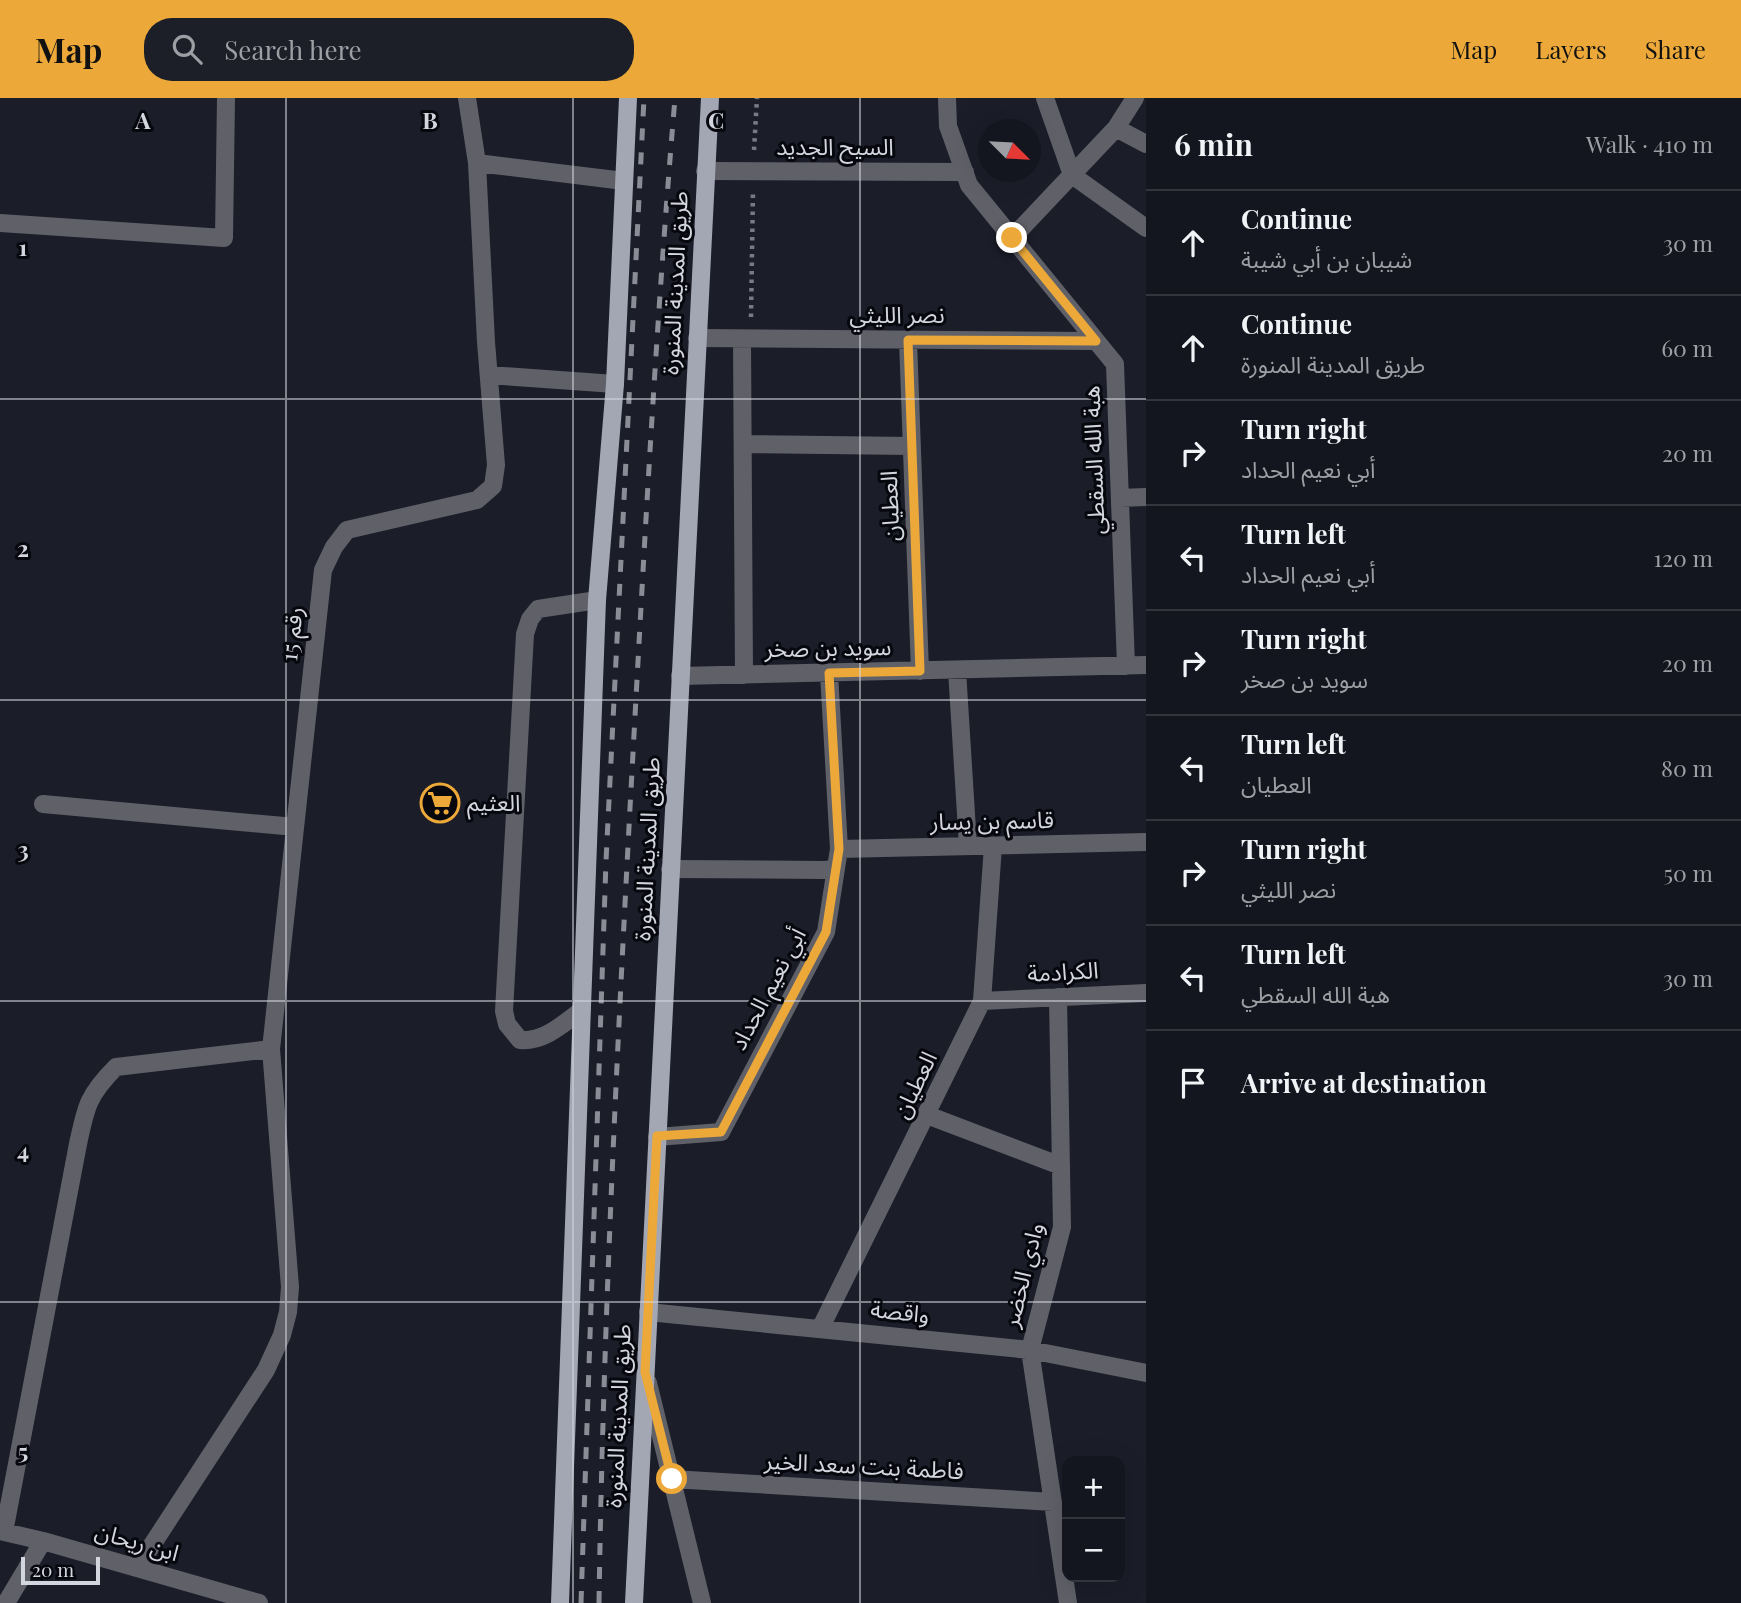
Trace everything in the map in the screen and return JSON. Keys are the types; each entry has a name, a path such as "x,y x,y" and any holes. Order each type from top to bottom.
{"main road":[{"path":"560,1603 597,600 615,384 628,98"},
{"name":"طريق المدينة المنورة","path":"634,1603 709,98"}],"street":[{"path":"0,223 224,238 226,98"},
{"name":"رقم 15","path":"137,1568 266,1370 282,1335 288,1312 290,1287 271,1049 323,570 334,547 347,530 477,500 493,486 496,465 477,163 467,98"},
{"name":"هبة الله السقطي","path":"947,98 948,126 969,185 1115,364 1126,666"},
{"path":"1045,98 1072,174 1146,228"},
{"path":"1012,238 1116,128 1135,98"},
{"path":"1116,128 1146,144"},
{"path":"477,163 624,181"},
{"name":"السيح الجديد","path":"705,171 965,172"},
{"name":"نصر الليثي","path":"697,338 1096,341"},
{"path":"744,675 743,444 746,339"},
{"name":"العطيان","path":"908,340 920,671"},
{"path":"489,375 615,384"},
{"path":"743,444 912,446"},
{"path":"1120,498 1146,498"},
{"path":"582,1010 534,1041 520,1040 507,1024 504,1011 525,634 530,619 538,609 597,600"},
{"name":"سويد بن صخر","path":"680,676 1146,665"},
{"path":"957,670 968,846"},
{"name":"أبي نعيم الحداد","path":"657,1136 721,1132 826,932 839,849 829,673"},
{"path":"43,804 295,827"},
{"name":"قاسم بن يسار","path":"839,849 1146,842"},
{"name":"العطيان","path":"820,1329 982,1001 993,846"},
{"path":"670,869 836,868"},
{"name":"الكرادمة","path":"982,1001 1146,993"},
{"name":"وادي الخضر","path":"1058,997 1062,1227 1030,1350 1068,1603"},
{"path":"2,1532 87,1102 116,1067 271,1049"},
{"path":"927,1115 1061,1166"},
{"name":"واقصة","path":"648,1312 1030,1350 1146,1373"},
{"path":"645,1372 702,1603"},
{"name":"فاطمة بنت سعد الخير","path":"672,1479 1053,1502"},
{"name":"ابن ريحان","path":"2,1532 137,1568 213,1597 259,1603"},
{"path":"6,1603 43,1541"}],"path":[{"path":"746,339 757,98"}],"railway":[{"path":"581,1603 606,861 644,98"},
{"path":"599,1603 607,1305 625,907 650,453 675,98"}],"place":[{"name":"العثيم","path":"440,803"}],"route":[{"path":"672,1479 645,1372 657,1136 721,1132 826,932 839,849 829,673 920,671 908,340 1096,341 1012,238"}]}
